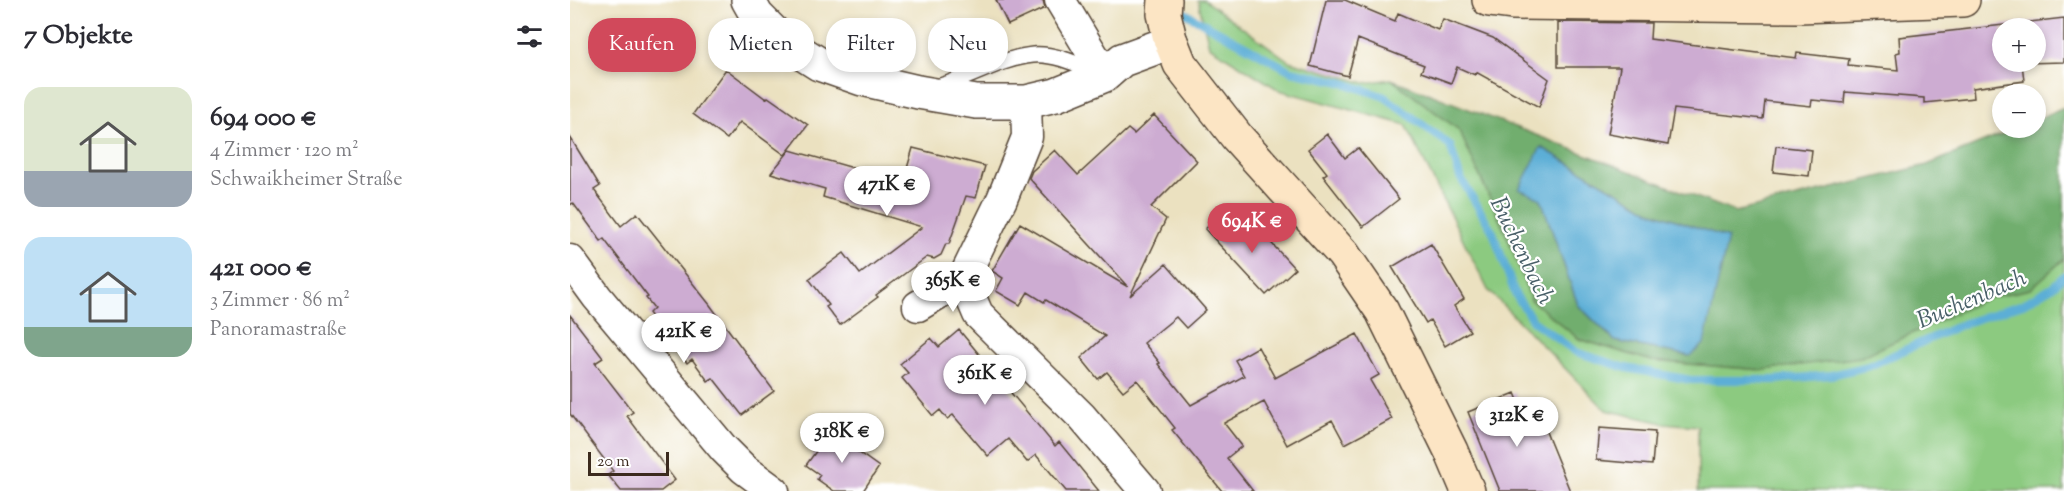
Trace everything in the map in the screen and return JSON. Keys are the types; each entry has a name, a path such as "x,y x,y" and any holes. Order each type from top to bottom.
{"main road":[{"path":"1165,0 1164,14 1173,48 1237,137 1343,254 1382,311 1451,451 1468,491"},
{"path":"1489,0 1512,3 1799,6 1963,0"}],"street":[{"path":"748,0 757,16 781,40 819,64 861,79 976,102 1026,102 1056,95 1105,75 1122,60 1173,48"},
{"path":"1060,0 1105,75"},
{"path":"918,306 963,279 1002,199 1027,137 1026,102"},
{"path":"570,260 597,297 724,449 744,469 774,491"},
{"path":"963,279 978,314 1082,417 1145,491"}],"lane":[{"path":"918,92 954,82 993,66 1034,55 1064,59 1105,75"}],"green space":[{"path":"1198,0 1204,0 1289,61 1365,83 1391,79 1459,130 1509,241 1531,300 1579,339 1652,361 1761,370 1988,298 2030,289 2064,259 2064,491 1698,491 1698,426 1663,423 1606,410 1488,290 1406,125 1279,90 1209,46"},
{"path":"1391,79 1735,212 1927,165 1993,138 2046,138 2046,116 2064,108 2064,259 2030,289 1988,298 1861,357 1764,370 1652,361 1579,339 1531,300 1509,241 1459,130","holes":["1541,147 1650,211 1727,238 1689,356 1615,341 1578,305 1541,199"]}],"water":[{"path":"1541,147 1650,211 1728,238 1704,344 1690,356 1615,341 1578,305 1541,199 1519,189"}],"building":[{"path":"996,0 1043,0 1045,8 1008,25 1008,18 1005,18"},
{"path":"1326,0 1345,0 1395,21 1398,13 1438,30 1443,19 1493,38 1549,79 1539,107 1476,72 1475,75 1457,67 1451,83 1421,72 1424,65 1358,39 1348,76 1310,66"},
{"path":"2064,18 2064,62 2046,62 2046,20"},
{"path":"1558,22 1651,23 1650,39 1796,58 1797,53 1849,59 1848,65 1898,70 1896,53 1900,52 1899,37 1992,26 1992,72 2023,72 2024,81 1973,88 1974,98 1924,103 1924,98 1845,92 1844,103 1812,100 1811,106 1765,101 1763,119 1674,109 1668,145 1608,134 1620,67 1558,67"},
{"path":"724,72 730,72 766,99 768,97 808,125 785,155 740,122 727,139 693,114"},
{"path":"1154,115 1197,161 1151,207 1166,219 1130,296 1166,264 1206,310 1186,328 1176,317 1144,343 1160,363 1158,364 1191,405 1244,376 1235,360 1258,347 1275,378 1357,334 1379,375 1370,380 1392,419 1345,444 1332,420 1287,445 1264,402 1224,423 1242,446 1227,458 1253,491 1222,491 1172,430 1175,428 1137,380 1123,391 1107,372 1098,379 1081,358 1105,336 1046,300 1044,302 1028,292 1020,305 996,291 1003,278 992,271 1020,223 1128,287 1029,178 1032,171 1055,150 1078,175 1128,129 1134,134"},
{"path":"1327,134 1345,158 1358,148 1399,199 1363,227 1323,176 1327,173 1308,149"},
{"path":"570,137 600,186 594,190 621,226 637,213 774,391 742,415 713,378 708,381 692,359 687,363 649,313 654,308 646,298 648,297 604,239 601,241 573,203 570,205"},
{"path":"1776,146 1812,150 1809,176 1773,172"},
{"path":"913,148 985,166 976,198 966,196 949,244 946,244 941,255 934,259 927,257 840,325 826,307 829,305 809,279 844,253 860,274 922,227 823,197 825,189 771,173 790,150 903,182"},
{"path":"1224,213 1253,244 1264,235 1295,269 1266,295 1205,229"},
{"path":"1431,244 1464,299 1454,306 1470,331 1445,346 1430,320 1426,323 1392,267"},
{"path":"570,315 603,358 595,363 633,412 627,416 675,480 661,491 621,491 608,475 613,471 570,414"},
{"path":"959,330 1055,446 1059,442 1099,491 1066,491 1036,455 1027,462 1008,439 988,456 953,415 947,419 940,410 933,416 902,378 908,373 900,364 931,338 939,347"},
{"path":"1515,393 1529,427 1542,422 1570,491 1500,491 1468,412"},
{"path":"840,427 860,441 854,449 879,467 863,491 834,491 817,479 820,475 806,465 825,439 829,442"},
{"path":"1599,428 1655,432 1652,465 1596,460"}],"waterway":[{"name":"Buchenbach","path":"1172,6 1291,71 1341,82 1385,97 1450,145 1460,177 1493,232 1515,294 1533,321 1576,352 1626,368 1691,380 1774,380 1831,375 1869,366 1965,323 2023,304 2052,287 2064,276"}]}
